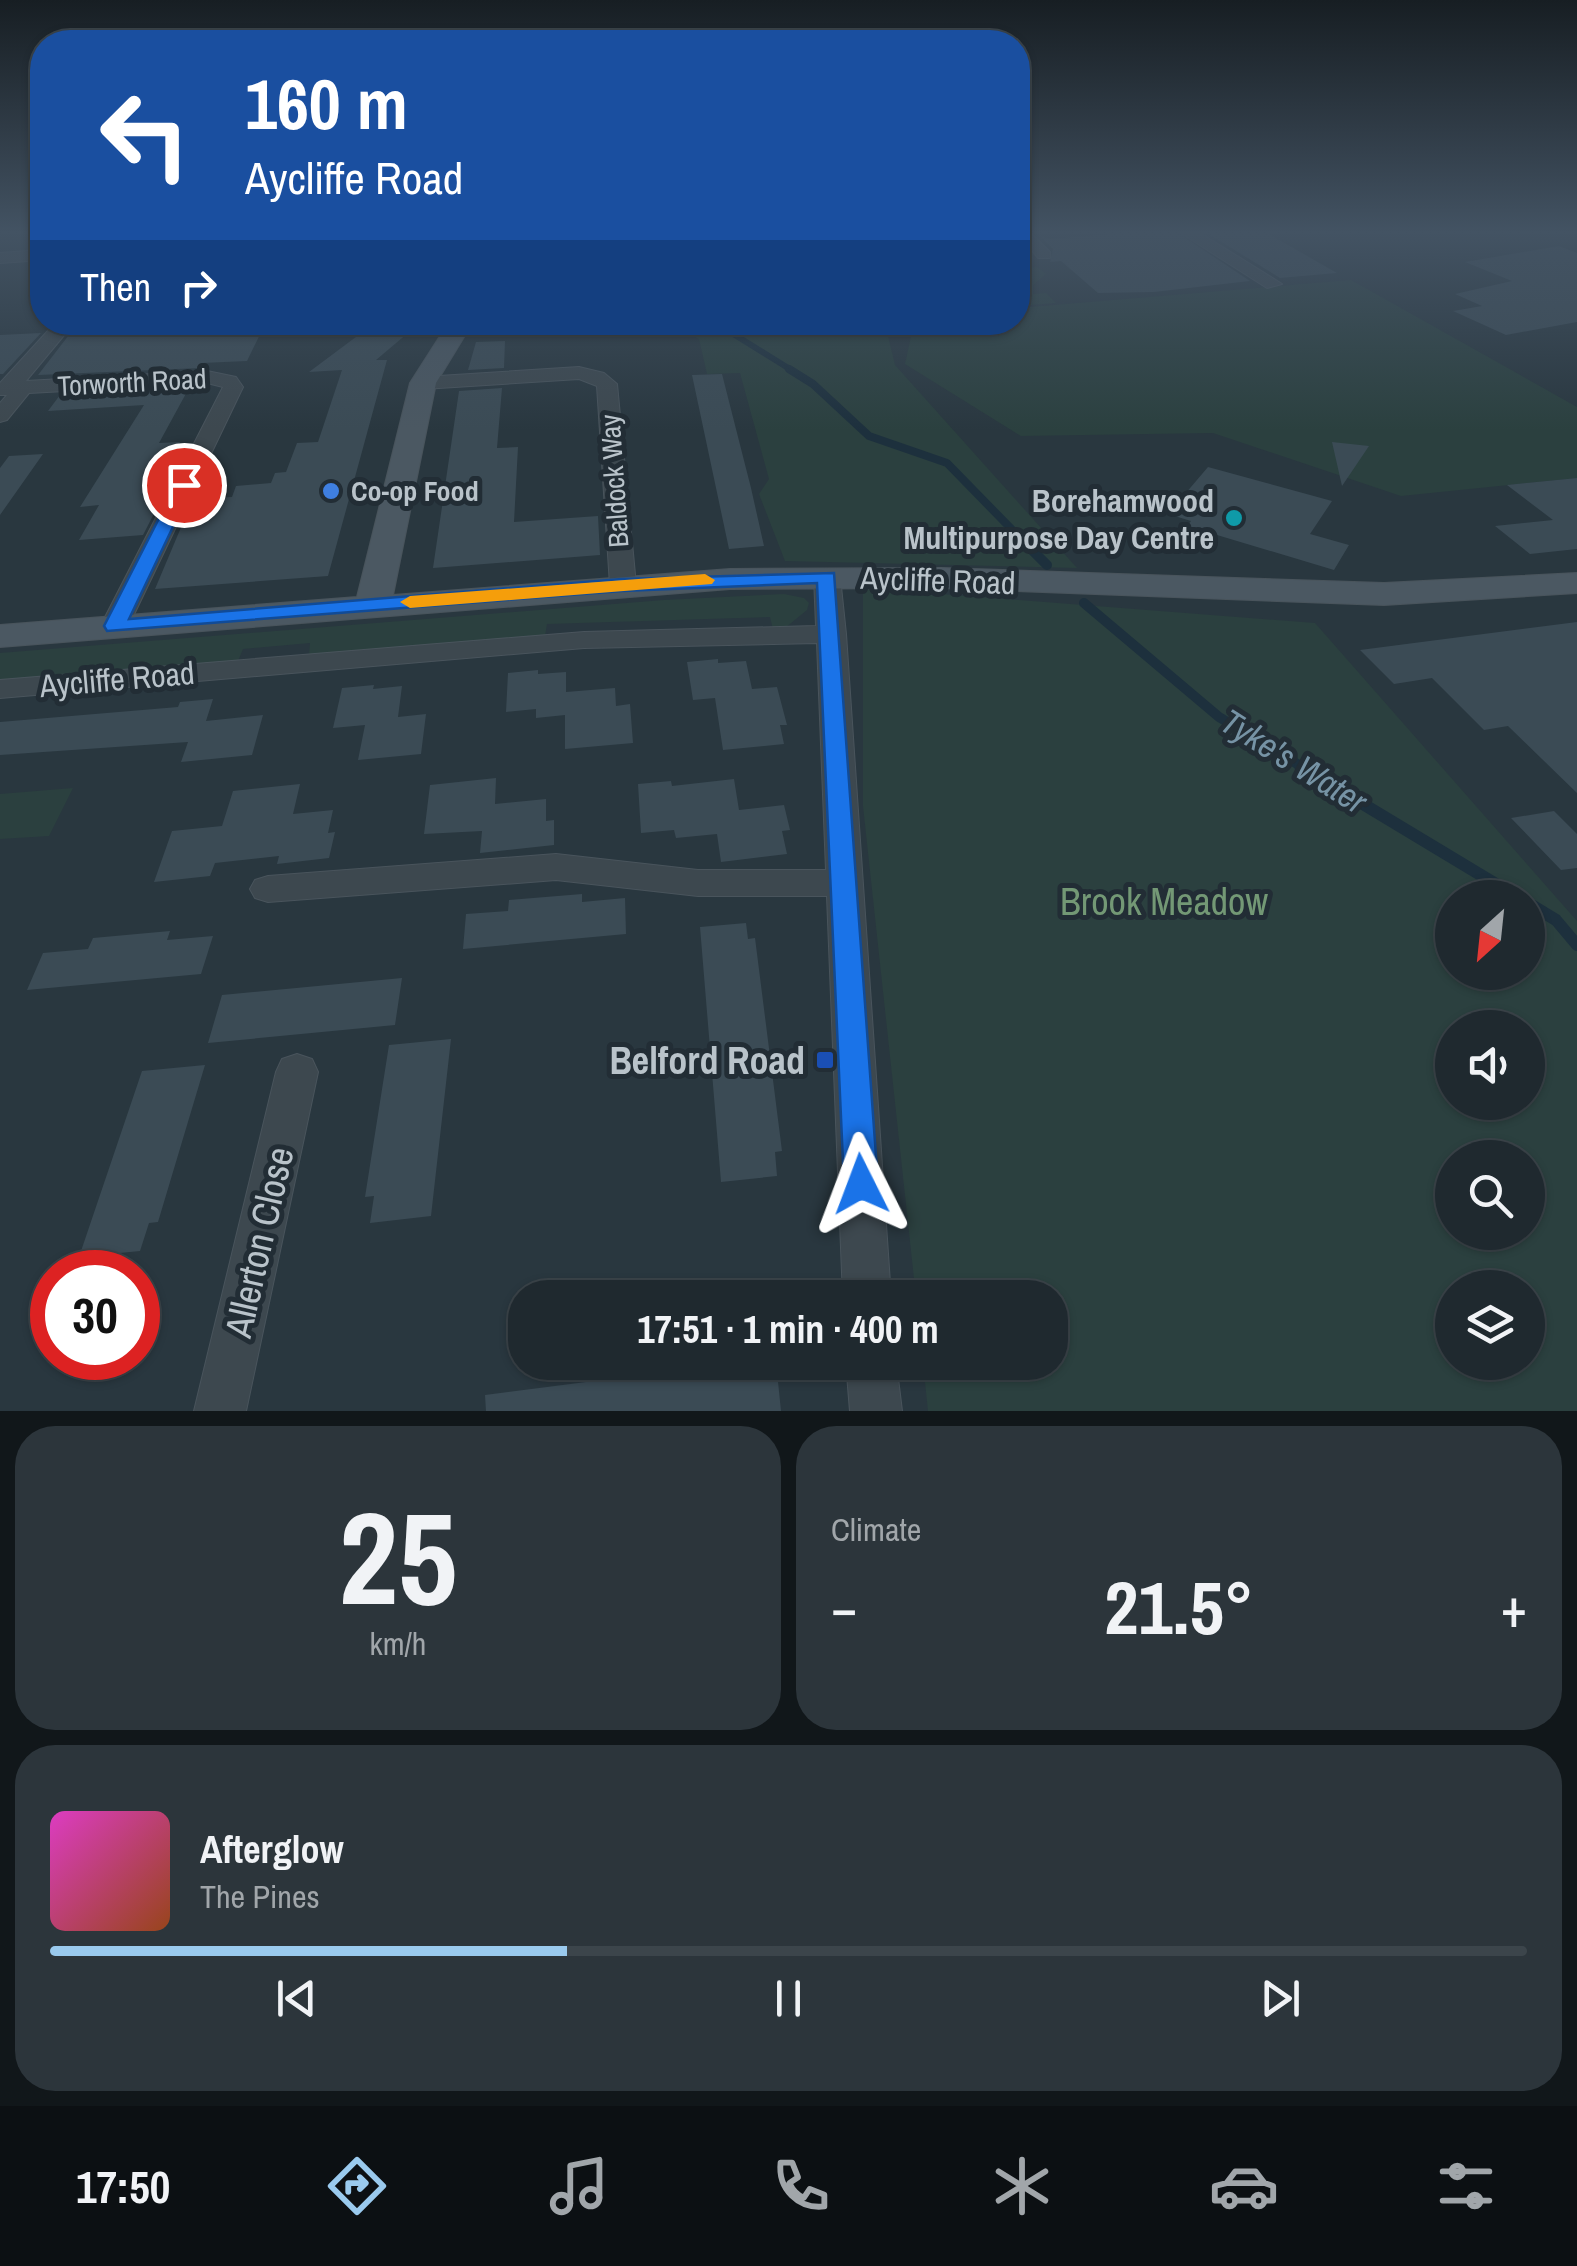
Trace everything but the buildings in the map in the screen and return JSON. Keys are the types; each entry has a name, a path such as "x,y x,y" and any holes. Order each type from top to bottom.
{"street":[{"path":"0,416 11,388 55,335"},
{"path":"373,605 423,383 453,335"},
{"name":"Baldock Way","path":"423,383 579,374 607,384 622,585"},
{"name":"Torworth Road","path":"11,388 207,377 230,382 233,387 114,626"},
{"path":"827,577 866,1280"},
{"name":"Aycliffe Road","path":"0,636 622,585 827,577 1368,594 1577,583"},
{"name":"Aycliffe Road","path":"0,689 584,640 832,634"},
{"path":"268,889 556,866 698,883 844,883"},
{"name":"Allerton Close","path":"220,1411 298,1072"},
{"path":"873,1380 876,1411"}],"green space":[{"path":"1030,299 1052,299 1056,303 1030,305"},
{"path":"1127,299 1385,299 1577,407 1577,478 1401,496 1213,433 1021,436 905,364 911,335 1030,335 1030,307"},
{"path":"691,335 888,336 895,365 1077,568 785,561 759,494 769,479 740,373 707,374 699,339"},
{"name":"Brook Meadow","path":"863,588 1315,623 1541,880 1435,880 1435,990 1545,990 1545,885 1577,921 1577,1411 928,1411 925,1380 1068,1380 1068,1280 914,1280 863,806"},
{"path":"784,594 804,598 809,603 807,610 785,628 773,629 770,617 547,624 545,636 309,656 310,643 243,649 238,661 0,682 0,653 664,600"},
{"path":"73,788 49,836 0,839 0,794"}],"waterway":[{"name":"Tyke's Water","path":"735,335 793,371"},
{"name":"Tyke's Water","path":"789,369 813,384 869,436 947,463 1028,546"},
{"name":"Tyke's Water","path":"1028,546 1047,565"},
{"name":"Tyke's Water","path":"1084,603 1219,717 1304,768"},
{"name":"Tyke's Water","path":"1300,766 1489,880"},
{"name":"Tyke's Water","path":"1545,913 1577,945"}],"slow traffic":[{"path":"410,602 705,580"}],"place":[{"name":"Co-op Food","path":"331,491"},
{"name":"Borehamwood Multipurpose Day Centre","path":"1234,518"},
{"name":"Belford Road","path":"825,1060"}],"route":[{"path":"184,485 114,626 622,585 827,577 861,1184"}]}
